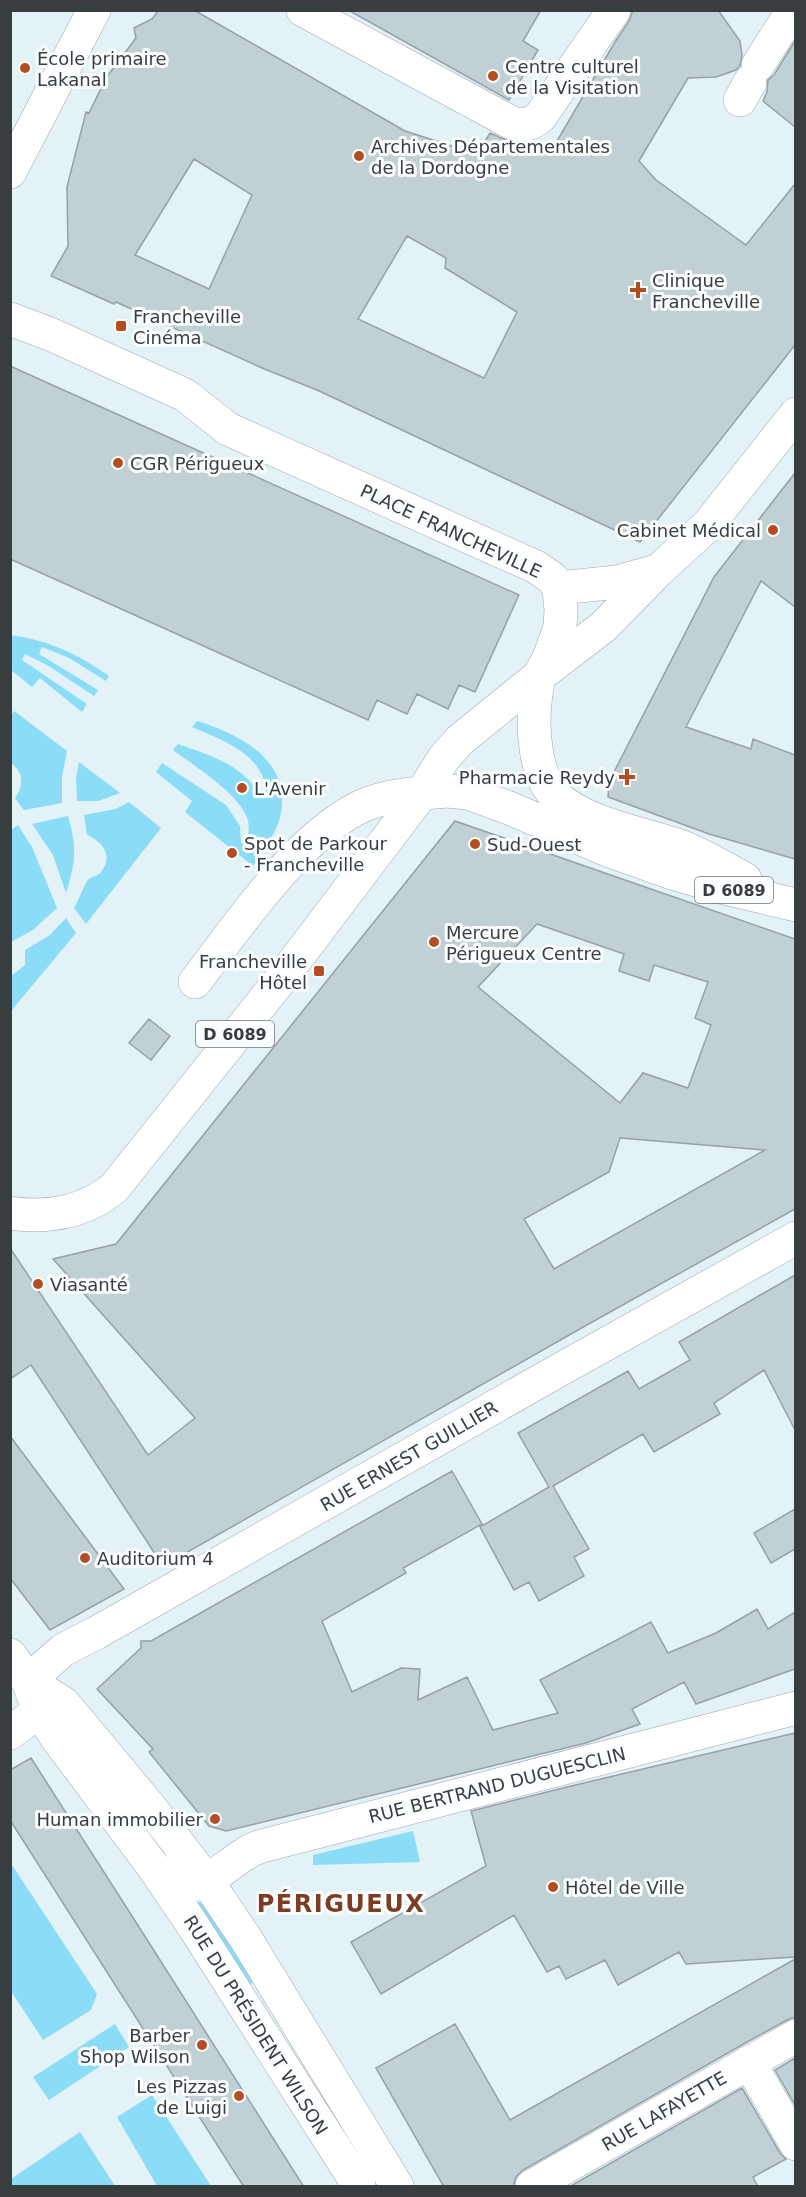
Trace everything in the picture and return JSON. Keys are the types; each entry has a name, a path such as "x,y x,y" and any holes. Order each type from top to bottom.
{"main road":[{"path":"10,172 94,10"},
{"path":"303,10 512,123 523,126 540,117 614,10"},
{"path":"749,82 780,17"},
{"name":"PLACE FRANCHEVILLE","path":"10,319 50,334 185,395 228,429 536,567 552,578 559,588 560,627 539,676 460,740 444,758 422,793 281,979 114,1188 99,1200 83,1208 36,1215 10,1213"},
{"path":"795,414 708,525 658,570 603,627 539,676 534,700 533,727 539,766 550,789 565,804 588,816 682,847 795,903"},
{"path":"559,588 617,582 658,570"},
{"name":"D 6089","path":"422,793 448,791 468,793 498,803 610,851 672,873 716,886 795,903"},
{"path":"195,982 261,897 317,836 358,808 395,795 422,793"},
{"name":"RUE ERNEST GUILLIER","path":"19,1668 63,1650 106,1628 554,1372 795,1238"},
{"name":"RUE DU PRÉSIDENT WILSON","path":"19,1668 39,1711 152,1865 194,1927 359,2187"},
{"name":"RUE DU PRÉSIDENT WILSON","path":"19,1668 63,1703 157,1816 207,1881 246,1939 397,2187"},
{"name":"RUE BERTRAND DUGUESCLIN","path":"207,1881 246,1853 262,1846 795,1708"},
{"path":"10,1733 39,1711"},
{"name":"RUE DU PRÉSIDENT WILSON","path":"152,1865 168,1880 179,1884 191,1885 207,1881"},
{"name":"RUE LAFAYETTE","path":"532,2187 795,2036"},
{"path":"749,2062 795,2144"}],"shaded area":[{"path":"10,635 50,644 86,661 109,676 106,681 69,658 42,647 39,654 98,690 94,696 47,665 25,654 22,660 87,704 82,712 40,678 32,687 11,670"},
{"path":"14,711 67,751 62,777 62,803 24,810 15,798 20,789 21,779 11,763 11,716"},
{"path":"197,721 231,734 247,744 272,768 280,783 282,801 279,821 253,866 185,812 192,801 156,772 162,763 226,805 240,826 241,843 245,844 249,824 237,801 173,750 178,744 225,762 245,776 261,796 266,794 264,780 259,769 240,751 192,727"},
{"path":"79,762 120,793 98,801 77,801 76,779"},
{"path":"129,802 161,828 86,924 74,908 87,881 100,873 105,866 106,855 101,845 87,835 84,815 116,809"},
{"path":"68,816 74,854 66,893 53,855 32,824"},
{"path":"18,825 32,847 57,908 33,930 11,942 11,830"},
{"path":"66,918 76,933 11,1011 11,976 25,965 25,950 50,935"},
{"path":"413,1831 420,1862 313,1865 313,1855"},
{"path":"10,1862 97,1994 91,2010 43,2040 11,1991"},
{"path":"198,1902 204,1904 253,1982 243,1989 193,1907"},
{"path":"115,2024 129,2047 49,2100 33,2077"},
{"path":"152,2095 211,2186 157,2186 117,2117"},
{"path":"80,2132 115,2186 11,2186 11,2179"}],"building":[{"path":"159,10 194,10 405,131 477,154 490,133 508,141 532,142 550,153 629,21 633,10 718,10 740,41 742,55 740,66 736,70 716,77 688,78 639,161 656,180 746,245 795,184 795,345 640,542 317,390 51,276 68,246 67,187 86,112 89,113 106,78 136,38 134,28 152,19","holes":["194,159 252,195 209,289 135,255","407,236 446,258 445,268 517,312 484,378 358,319"]},
{"name":"Centre culturel de la Visitation","path":"348,10 541,10 523,41 538,50 509,100"},
{"path":"795,41 795,127 763,101 767,92 768,80 774,75"},
{"name":"CGR Périgueux","path":"10,366 519,595 475,692 459,685 448,709 417,694 407,714 377,700 368,720 10,559"},
{"path":"795,473 795,607 761,581 686,727 751,749 753,739 795,755 795,859 709,834 608,797 609,784 615,770 714,577"},
{"path":"455,821 795,939 795,1209 163,1566 31,1365 10,1379 10,1248 148,1455 195,1418 53,1259 116,1244","holes":["537,924 624,954 619,971 649,981 654,965 708,982 695,1018 711,1025 688,1088 643,1073 620,1103 478,987","620,1138 765,1150 554,1269 524,1219 609,1172"]},
{"path":"149,1019 170,1036 151,1060 129,1043"},
{"path":"795,1275 795,1430 764,1370 714,1403 720,1414 654,1452 643,1434 553,1486 589,1549 574,1557 584,1576 539,1601 529,1582 514,1590 480,1527 549,1487 518,1433 628,1371 639,1389 690,1360 679,1342"},
{"path":"10,1436 124,1589 50,1630 10,1578"},
{"path":"452,1471 482,1524 403,1568 406,1573 322,1621 352,1692 401,1668 420,1669 418,1700 467,1677 493,1730 558,1713 540,1680 651,1622 668,1653 716,1633 757,1609 768,1629 795,1612 795,1669 696,1704 684,1682 632,1709 640,1724 586,1743 226,1831 209,1826 149,1752 153,1749 97,1689 141,1648 141,1641 151,1641"},
{"path":"795,1509 795,1549 771,1563 754,1533"},
{"path":"795,1733 795,1957 686,1964 679,1952 618,1985 605,1960 566,1979 559,1966 547,1972 514,1915 381,1994 351,1942 486,1866 471,1811"},
{"path":"31,1758 304,2187 244,2187 10,1820 10,1770"},
{"path":"795,1959 795,2017 523,2170 516,2177 513,2187 444,2187 376,2068 455,2024 510,2120"},
{"path":"795,2058 795,2105 775,2070"},
{"path":"742,2088 780,2153 786,2159 753,2177 758,2187 569,2187"}],"place":[{"name":"École primaire Lakanal","path":"25,68"},
{"name":"Centre culturel de la Visitation","path":"493,76"},
{"name":"Archives Départementales de la Dordogne","path":"359,156"},
{"name":"Clinique Francheville","path":"638,290"},
{"name":"Francheville Cinéma","path":"121,326"},
{"name":"CGR Périgueux","path":"118,463"},
{"name":"Cabinet Médical","path":"773,530"},
{"name":"Pharmacie Reydy","path":"627,777"},
{"name":"L'Avenir","path":"242,788"},
{"name":"Sud-Ouest","path":"475,844"},
{"name":"Spot de Parkour - Francheville","path":"232,853"},
{"name":"Mercure Périgueux Centre","path":"434,942"},
{"name":"Francheville Hôtel","path":"319,971"},
{"name":"Viasanté","path":"38,1284"},
{"name":"Auditorium 4","path":"85,1558"},
{"name":"Human immobilier","path":"215,1819"},
{"name":"Hôtel de Ville","path":"553,1887"},
{"name":"Barber Shop Wilson","path":"202,2045"},
{"name":"Les Pizzas de Luigi","path":"239,2096"}],"district":[{"name":"PÉRIGUEUX","path":"341,1904"}]}
